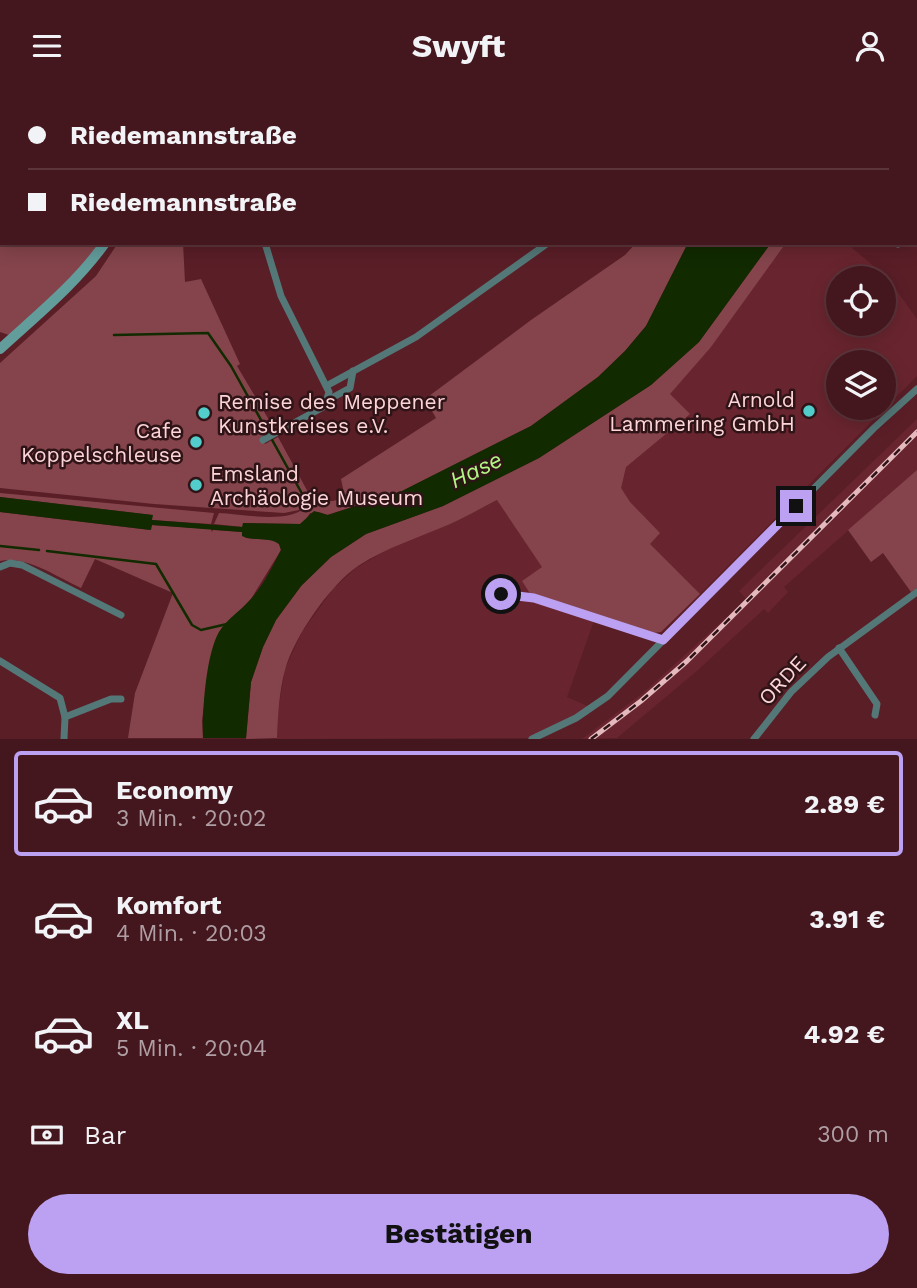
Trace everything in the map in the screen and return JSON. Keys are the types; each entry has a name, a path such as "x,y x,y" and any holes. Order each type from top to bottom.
{"street":[{"path":"0,349 66,289 91,263 104,245"},
{"path":"265,439 325,406 328,400 328,386 281,296 266,245"},
{"path":"328,386 416,337 545,245"},
{"path":"328,400 350,387 353,371"},
{"path":"532,739 592,708 608,696 874,428 917,389"},
{"path":"0,567 10,563 22,565 121,615"},
{"name":"ORDE","path":"754,739 791,692 839,648 917,592"},
{"path":"501,594 534,598 663,640"},
{"path":"839,648 877,704 875,715"},
{"path":"0,661 60,698 65,717 64,739"},
{"path":"65,717 111,699 121,699"}],"shaded area":[{"path":"0,245 100,245 93,255 12,336 0,332"},
{"path":"117,245 183,245 185,282 201,279 240,364 237,366 275,430 261,438 265,444 278,437 309,494 308,500 299,510 284,513 154,504 0,488 0,363 96,276"},
{"path":"634,245 687,245 646,326 625,351 598,377 531,426 402,491 327,515 310,513 300,524 243,523 243,527 214,524 219,513 282,516 303,509 310,502 345,498 341,479 436,418 425,399 531,320 625,255"},
{"path":"770,245 785,245 711,347 670,394 690,414 626,467 621,488 630,502 660,533 650,544 700,594 661,632 654,633 531,595 522,581 542,567 497,500 456,521 380,553 347,575 314,613 296,643 281,687 277,738 246,739 251,682 263,647 276,620 302,585 331,557 366,534 443,506 539,458 651,385 699,342"},
{"path":"785,245 848,245 874,266 826,266 826,336 896,336 896,290 917,319 917,376 896,397 896,350 826,350 826,420 873,420 700,594 570,465 711,347"},
{"path":"917,419 917,470 784,587 788,592 768,613 764,609 698,670 617,738 582,739 643,693 746,599 739,591"},
{"path":"917,470 917,588 911,592 883,553 871,562 848,530"},
{"path":"0,493 214,513 211,524 152,520 152,515 0,497"},
{"path":"498,500 543,567 522,581 595,618 567,697 592,708 532,738 277,739 285,669 302,632 333,589 356,568 395,545 449,524"},
{"path":"0,512 150,530 152,525 211,529 212,532 242,532 246,538 273,540 279,544 281,550 251,599 219,632 210,662 202,720 203,738 128,738 135,693 173,593 95,559 81,588 31,564 0,561"}],"water":[{"name":"Hase","path":"687,245 770,245 699,342 651,385 539,458 443,506 366,534 331,557 301,586 276,620 263,647 251,682 246,738 203,738 208,668 219,632 259,590 281,550 279,544 270,540 247,538 242,536 242,532 152,525 151,530 0,512 0,497 153,515 152,520 242,527 243,523 300,524 314,511 328,515 402,491 531,426 598,377 646,326"}],"waterway":[{"path":"114,335 208,333 231,366 305,499"},
{"path":"0,546 39,550"},
{"path":"47,551 156,564 192,625 201,630 227,624"}],"railway":[{"path":"591,739 687,661 917,432"}],"place":[{"name":"Arnold Lammering GmbH","path":"809,411"},
{"name":"Remise des Meppener Kunstkreises e.V.","path":"204,413"},
{"name":"Cafe Koppelschleuse","path":"196,442"},
{"name":"Emsland Archäologie Museum","path":"196,485"}],"route":[{"path":"501,594 534,598 663,640 796,506"}]}
